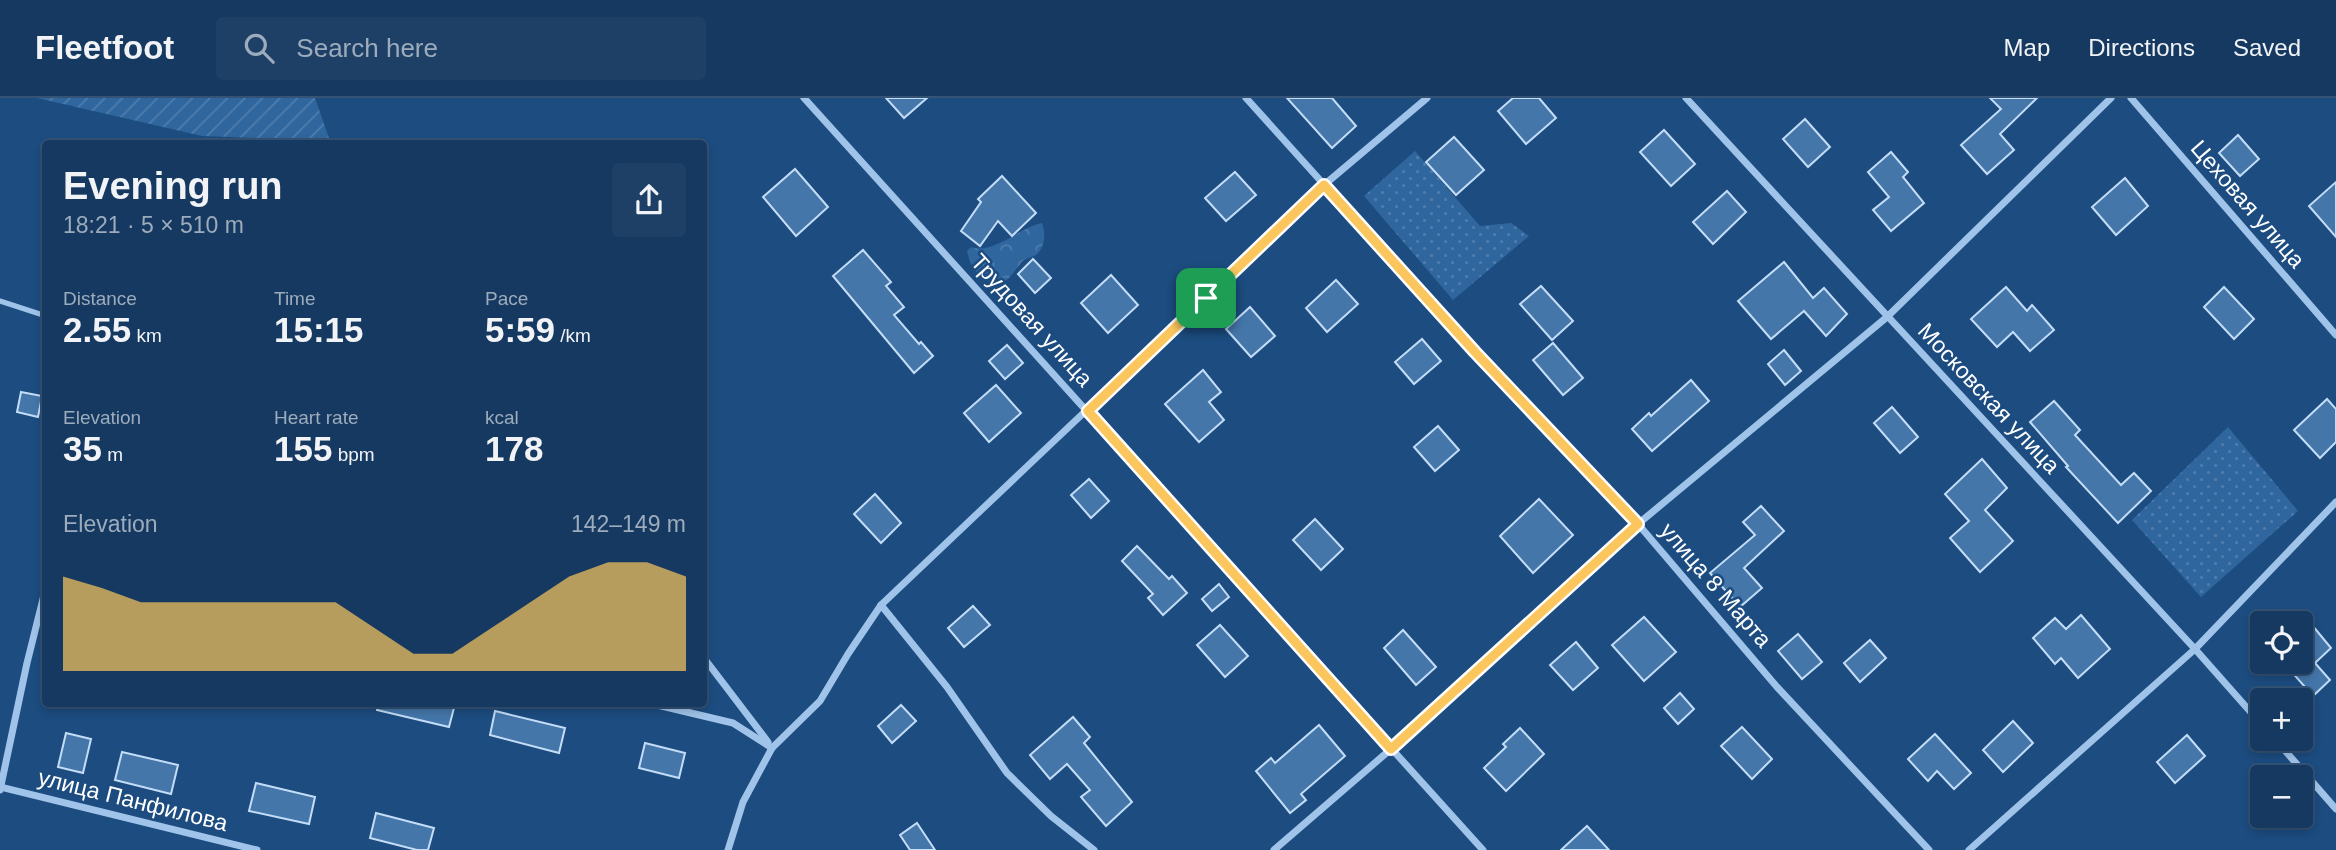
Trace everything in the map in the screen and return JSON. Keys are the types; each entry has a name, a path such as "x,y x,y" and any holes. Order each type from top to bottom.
{"street":[{"name":"Трудовая улица","path":"804,98 1483,850"},
{"name":"улица 8 Марта","path":"1246,98 1475,352 1638,524 1777,687 1928,850"},
{"path":"728,850 743,802 772,748 820,701 881,605 1324,185 1427,98"},
{"name":"Московская улица","path":"1685,98 2250,711"},
{"path":"1275,850 1391,749 1638,524 1887,317 2111,98"},
{"name":"Цеховая улица","path":"2131,98 2336,335"},
{"path":"1969,850 2195,649 2336,502"},
{"path":"0,789 26,663 42,602"},
{"path":"881,605 940,677 1007,773 1051,816 1094,850"},
{"path":"707,662 772,748"},
{"path":"666,707 733,723 772,748"},
{"path":"2285,751 2336,809"},
{"name":"улица Панфилова","path":"0,789 257,850"}],"lane":[{"path":"0,301 42,315"}],"green space":[{"path":"37,98 315,98 330,140 202,136"},
{"path":"1415,151 1480,226 1511,223 1529,236 1453,300 1364,196"},
{"path":"1042,223 1044,240 1036,255 1023,261 1005,282 995,283 980,279 970,262 967,251 971,247 997,244"},
{"path":"2228,427 2298,511 2201,597 2132,520"}],"building":[{"path":"886,98 927,98 904,118"},
{"path":"1287,98 1332,98 1356,126 1332,148"},
{"path":"1513,98 1539,98 1556,118 1526,144 1498,111"},
{"path":"1990,98 2037,98 2000,134 2014,150 1987,174 1961,145 2001,109"},
{"path":"1805,119 1830,147 1808,167 1783,139"},
{"path":"1664,130 1695,164 1671,186 1640,152"},
{"path":"2238,135 2259,159 2240,176 2219,153"},
{"path":"1454,137 1484,170 1456,195 1426,162"},
{"path":"1891,152 1908,172 1903,177 1924,203 1891,231 1873,210 1889,197 1868,172"},
{"path":"795,169 828,207 796,236 763,197"},
{"path":"1235,172 1256,195 1226,221 1205,198"},
{"path":"1002,176 1036,213 1012,236 998,221 980,246 961,231 981,202 978,199"},
{"path":"2125,178 2148,206 2116,235 2092,207"},
{"path":"2336,182 2336,237 2309,206"},
{"path":"1727,191 1746,212 1713,244 1693,222"},
{"path":"863,250 891,282 886,286 904,307 894,315 933,356 914,373 833,276"},
{"path":"1033,259 1051,278 1035,293 1018,274"},
{"path":"1784,262 1813,298 1824,288 1847,314 1826,336 1804,311 1771,339 1738,301"},
{"path":"1111,275 1138,305 1108,333 1081,303"},
{"path":"1336,280 1358,304 1327,332 1306,308"},
{"path":"1541,286 1573,321 1552,340 1520,304"},
{"path":"2006,287 2027,311 2032,305 2054,330 2030,351 2013,332 1997,347 1971,319"},
{"path":"2224,287 2254,319 2234,339 2204,307"},
{"path":"1250,307 1275,336 1251,357 1226,329"},
{"path":"1422,339 1441,361 1414,384 1395,362"},
{"path":"1553,343 1583,378 1563,395 1533,360"},
{"path":"1007,345 1023,363 1005,379 989,361"},
{"path":"1784,350 1801,371 1785,385 1768,364"},
{"path":"1203,370 1221,392 1209,402 1224,420 1199,442 1165,404"},
{"path":"1691,380 1709,401 1652,451 1632,429 1649,413 1651,416"},
{"path":"996,385 1021,413 989,442 964,413"},
{"path":"21,392 42,396 38,417 17,412"},
{"path":"2327,399 2336,409 2336,442 2320,458 2294,430"},
{"path":"2054,401 2080,430 2075,435 2121,485 2134,473 2151,491 2118,523 2066,467 2068,466 2030,422"},
{"path":"1892,407 1918,437 1900,453 1874,423"},
{"path":"1438,426 1459,450 1435,471 1414,447"},
{"path":"1982,459 2007,488 1985,510 2013,541 1980,572 1950,538 1969,521 1945,494"},
{"path":"1089,479 1109,501 1091,518 1071,495"},
{"path":"875,494 901,523 881,543 854,514"},
{"path":"1539,499 1573,535 1533,573 1500,536"},
{"path":"1761,506 1784,531 1744,568 1762,588 1740,607 1710,573 1755,535 1743,522"},
{"path":"1315,519 1343,549 1321,570 1293,540"},
{"path":"1137,546 1169,579 1172,576 1187,593 1163,615 1148,598 1153,594 1122,561"},
{"path":"1219,584 1229,597 1212,611 1202,599"},
{"path":"973,606 990,625 964,647 948,628"},
{"path":"2081,615 2110,649 2078,678 2061,658 2055,664 2033,638 2055,618 2066,629"},
{"path":"1644,617 1676,652 1644,681 1612,645"},
{"path":"1220,625 1248,656 1225,677 1197,645"},
{"path":"2313,626 2331,648 2315,663 2330,680 2313,696 2313,688 2306,688 2294,674 2313,674"},
{"path":"1403,630 1436,667 1416,685 1384,648"},
{"path":"1798,634 1822,662 1802,679 1778,651"},
{"path":"1870,640 1886,658 1860,682 1844,663"},
{"path":"1576,642 1598,668 1573,690 1550,665"},
{"path":"1680,693 1694,709 1678,724 1664,708"},
{"path":"901,705 916,721 892,743 878,726"},
{"path":"378,707 454,707 449,727 377,710"},
{"path":"495,711 565,728 559,753 490,735"},
{"path":"1073,717 1090,737 1084,743 1132,802 1106,826 1081,797 1090,790 1067,764 1050,779 1030,755"},
{"path":"2013,721 2033,743 2003,772 1983,750"},
{"path":"1319,725 1345,756 1301,794 1306,800 1290,813 1256,771 1271,758 1275,763"},
{"path":"1742,727 1772,759 1752,779 1721,746"},
{"path":"1520,728 1544,754 1506,791 1484,768 1506,747 1503,744"},
{"path":"66,733 91,739 83,773 58,767"},
{"path":"1935,734 1971,773 1954,789 1937,771 1928,781 1908,759"},
{"path":"2187,735 2205,756 2175,783 2157,762"},
{"path":"645,743 685,753 679,778 639,768"},
{"path":"122,752 178,765 171,794 115,780"},
{"path":"256,783 315,797 309,824 249,811"},
{"path":"376,813 434,828 428,850 417,850 370,838"},
{"path":"917,823 935,850 910,850 900,835"},
{"path":"1587,826 1609,850 1561,850"}],"route":[{"path":"1324,185 1475,352 1638,524 1391,749 1088,411 1206,298 1324,185"}]}
